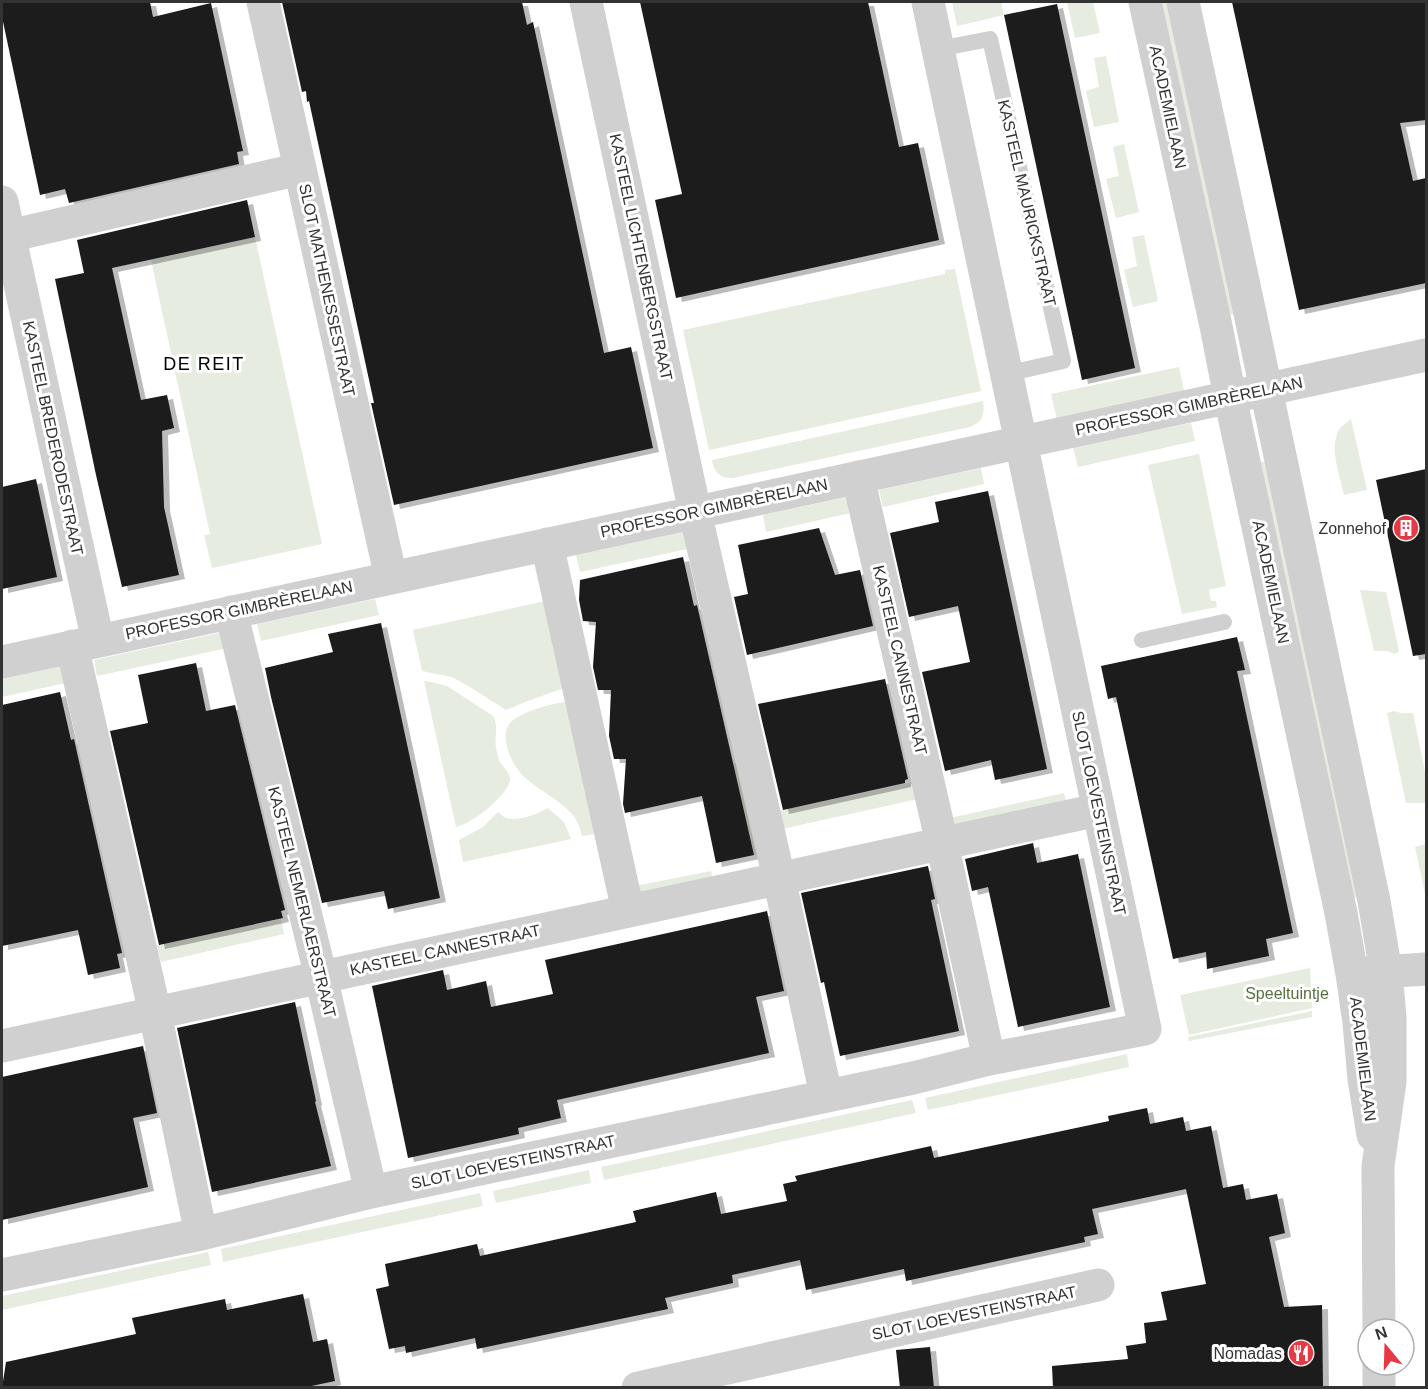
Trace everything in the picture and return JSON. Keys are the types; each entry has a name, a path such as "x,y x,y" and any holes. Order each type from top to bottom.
{"street":[{"name":"SLOT MATHENESSESTRAAT","path":"263,2 391,578"},
{"name":"KASTEEL LICHTENBERGSTRAAT","path":"586,2 695,512"},
{"path":"927,2 1021,442"},
{"name":"ACADEMIELAAN","path":"1145,2 1341,913 1352,974 1364,1080 1378,1166"},
{"name":"ACADEMIELAAN","path":"1182,2 1374,901 1386,972 1390,1017 1390,1082 1378,1166 1379,1317"},
{"path":"9,236 300,170"},
{"name":"KASTEEL BREDERODESTRAAT","path":"2,202 85,644"},
{"name":"PROFESSOR GIMBRÈRELAAN","path":"2,662 1426,355"},
{"name":"SLOT LOEVESTEINSTRAAT","path":"2,1275 201,1234 371,1192 913,1078 989,1059 1145,1029 1021,442"},
{"name":"KASTEEL CANNESTRAAT","path":"858,477 942,843"},
{"path":"695,512 826,1095"},
{"path":"547,544 628,911"},
{"name":"KASTEEL NEMERLAERSTRAAT","path":"231,612 321,977 371,1192"},
{"path":"85,644 155,1013 201,1234"},
{"name":"KASTEEL CANNESTRAAT","path":"2,1046 1098,810"},
{"path":"942,843 989,1059"},
{"path":"1352,974 1426,969"},
{"name":"SLOT LOEVESTEINSTRAAT","path":"638,1388 1098,1286"}],"lane":[{"name":"KASTEEL MAURICKSTRAAT","path":"938,49 990,39 1063,361 1006,374"},
{"path":"1142,640 1224,622"}],"green space":[{"path":"952,2 1001,2 1004,15 957,26"},
{"path":"1067,2 1093,2 1100,33 1075,38"},
{"path":"1154,2 1172,2 1239,313 1222,317"},
{"path":"1106,56 1119,122 1094,127 1086,91 1099,87 1094,58"},
{"path":"1124,144 1139,212 1116,218 1106,179 1119,176 1113,147"},
{"path":"1144,235 1158,301 1133,307 1124,270 1137,266 1132,237"},
{"path":"255,237 322,544 212,568 204,535 210,534 151,260"},
{"path":"955,269 981,391 709,450 683,330 945,274 945,270"},
{"path":"1179,367 1185,395 1057,420 1051,394"},
{"path":"983,401 982,417 978,423 970,427 733,478 721,476 716,471 712,460"},
{"path":"1351,419 1367,490 1344,495 1336,461 1335,444 1340,428"},
{"path":"1191,423 1195,441 1078,467 1073,447"},
{"path":"1199,454 1226,586 1209,590 1211,601 1216,601 1217,607 1182,614 1148,465"},
{"path":"1271,460 1364,896 1347,899 1254,464"},
{"path":"981,468 984,484 883,507 879,490"},
{"path":"851,496 855,512 766,532 763,515"},
{"path":"688,531 692,548 580,572 576,555"},
{"path":"1360,590 1386,592 1399,651 1395,654 1387,651 1374,651"},
{"path":"375,599 379,615 261,641 257,624"},
{"path":"545,601 564,688 506,710 452,677 422,671 413,630"},
{"path":"228,631 232,647 97,676 94,660"},
{"path":"71,664 75,681 2,697 2,679"},
{"path":"424,681 447,686 493,716 496,724 498,755 510,778 502,794 490,807 469,822 456,827"},
{"path":"567,702 596,834 582,836 578,822 573,815 520,772 507,746 507,729 515,719 537,709"},
{"path":"1394,711 1413,713 1426,777 1426,803 1406,803 1387,713"},
{"path":"739,762 759,854 754,855 749,831 743,832 728,765"},
{"path":"914,782 918,799 782,829 778,811"},
{"path":"1064,793 1067,805 953,830 950,818"},
{"path":"548,808 564,822 571,839 463,862 459,840 483,827 498,812 506,818 516,819"},
{"path":"1426,844 1426,898 1415,847"},
{"path":"711,871 713,880 638,899 635,886"},
{"path":"281,919 284,934 161,962 157,945"},
{"name":"Speeltuintje","path":"1310,968 1312,1008 1189,1035 1180,995"},
{"path":"1312,1011 1312,1017 1189,1041 1188,1037"},
{"path":"1127,1054 1129,1067 928,1110 925,1098"},
{"path":"912,1100 916,1113 604,1180 601,1167"},
{"path":"589,1170 591,1183 496,1203 493,1191"},
{"path":"480,1193 483,1206 223,1262 221,1249"},
{"path":"208,1252 211,1265 2,1310 2,1296"}],"building":[{"path":"2,2 150,2 153,17 211,3 243,151 237,152 239,164 69,203 65,189 40,195 2,17"},
{"path":"282,2 522,2 527,25 533,22 604,353 631,347 653,448 394,505 309,101 307,102 306,91 302,92"},
{"path":"640,2 868,2 899,147 918,143 939,240 676,298 655,200 682,194"},
{"path":"1232,2 1426,2 1426,120 1400,123 1413,181 1426,178 1426,283 1299,310"},
{"path":"1057,4 1135,368 1082,380 1004,15"},
{"path":"247,200 255,237 112,268 141,400 167,395 174,428 162,431 164,507 179,575 122,587 55,279 84,273 77,240"},
{"path":"1426,469 1426,654 1413,656 1376,480"},
{"path":"36,479 57,577 2,589 2,487"},
{"path":"988,491 1047,769 995,780 991,760 945,771 922,672 970,662 958,606 909,617 890,533 939,522 935,502"},
{"path":"819,528 835,575 860,570 873,626 747,655 734,597 748,594 738,545"},
{"path":"683,557 694,606 697,605 754,855 716,863 702,796 625,813 623,804 626,759 614,759 609,736 611,690 598,690 593,667 596,622 583,621 579,600 580,580"},
{"path":"381,623 440,898 388,909 384,891 322,903 265,668 333,652 328,634"},
{"path":"1237,637 1245,670 1237,671 1293,933 1266,939 1269,956 1207,969 1206,952 1173,959 1116,697 1108,699 1101,666"},
{"path":"196,663 206,711 235,705 285,910 281,911 283,918 159,945 110,731 148,723 138,675"},
{"path":"885,679 908,779 905,783 783,810 758,704"},
{"path":"60,692 71,740 74,739 122,953 117,954 120,968 88,975 78,930 2,946 2,705"},
{"path":"1033,843 1037,863 1078,854 1110,1007 1018,1027 988,887 972,891 965,859"},
{"path":"928,866 935,899 931,900 959,1031 840,1056 801,893"},
{"path":"767,911 784,991 756,997 769,1053 557,1100 561,1118 518,1128 519,1134 408,1158 372,986 443,970 447,990 486,981 491,1007 553,994 545,960"},
{"path":"295,1002 315,1102 331,1166 212,1192 177,1028"},
{"path":"143,1046 157,1113 133,1118 148,1187 2,1220 2,1077"},
{"path":"1147,1108 1150,1124 1183,1117 1186,1131 1211,1126 1223,1188 1243,1184 1246,1200 1277,1194 1285,1233 1269,1237 1284,1307 1322,1305 1323,1388 1053,1388 1052,1366 1128,1359 1126,1346 1146,1343 1144,1323 1167,1320 1161,1292 1206,1284 1186,1189 1092,1209 1098,1234 1084,1237 1085,1242 906,1281 904,1269 806,1290 800,1260 732,1275 733,1283 665,1298 668,1309 477,1349 475,1338 406,1353 405,1346 389,1349 376,1289 389,1286 385,1264 477,1244 480,1256 636,1222 633,1211 716,1192 721,1214 787,1201 783,1184 797,1181 795,1176 931,1146 934,1158 1109,1121 1108,1116"},
{"path":"303,1294 313,1342 327,1339 335,1381 302,1388 2,1388 6,1362 136,1334 132,1318 225,1299 227,1310"},
{"path":"930,1347 934,1388 900,1388 896,1350"}],"place":[{"name":"Zonnehof","path":"1406,528"},
{"name":"Nomadas","path":"1301,1353"}],"district":[{"name":"DE REIT","path":"204,364"}]}
